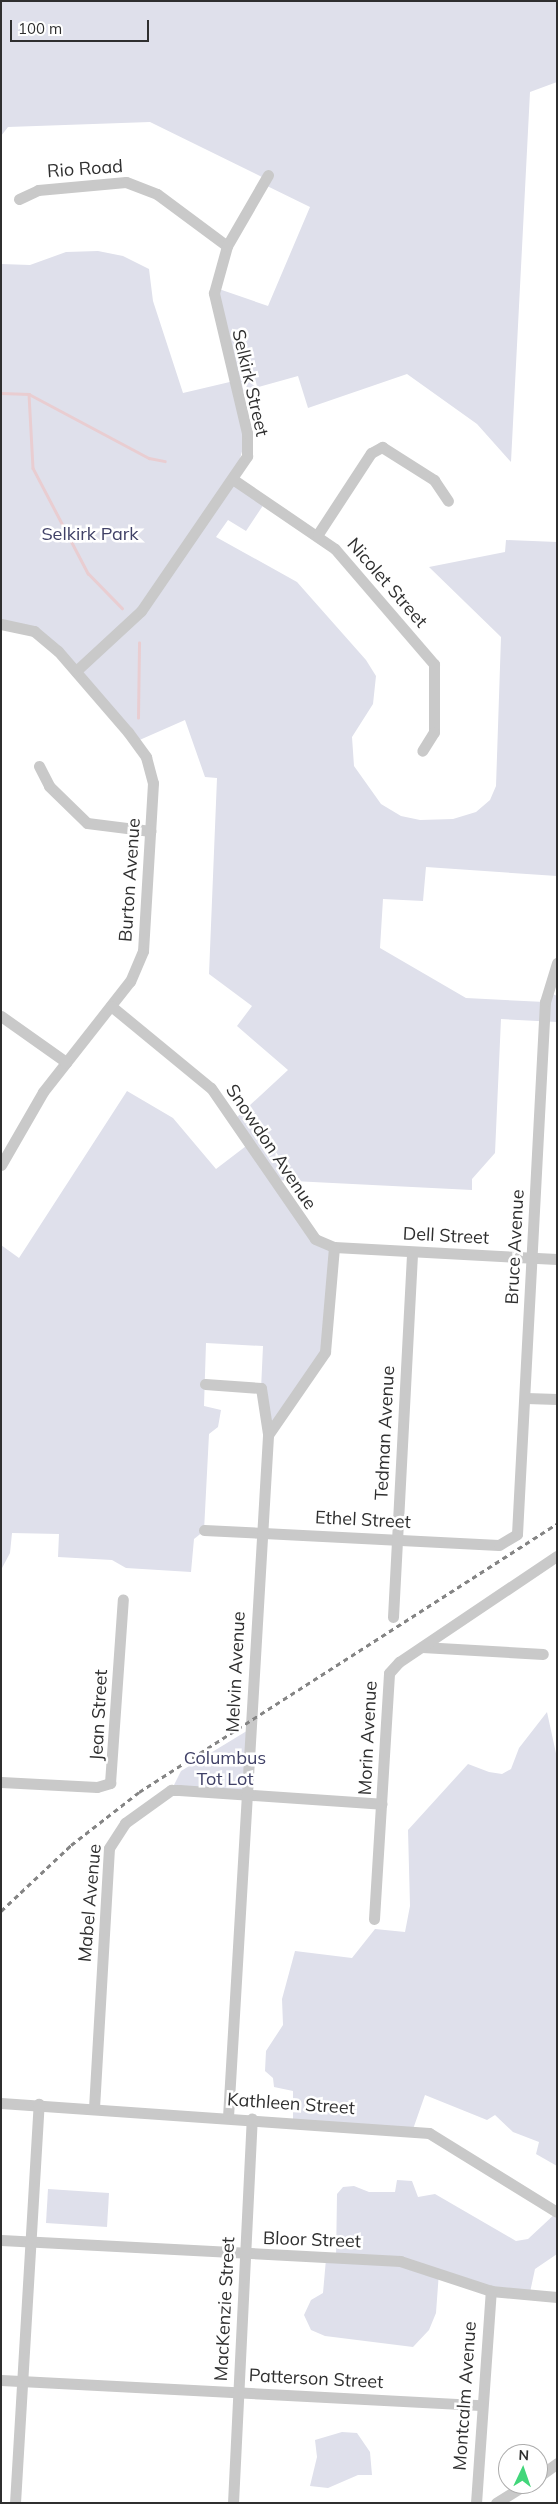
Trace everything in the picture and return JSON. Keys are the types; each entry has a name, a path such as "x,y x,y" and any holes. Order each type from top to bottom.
{"street":[{"name":"Selkirk Street","path":"76,671 141,612 234,480 246,456 248,441 215,311 216,281 227,246 268,175"},
{"name":"Rio Road","path":"19,199 38,190 126,182 157,194 227,246"},
{"path":"318,534 371,453 382,447 434,480 448,501"},
{"name":"Nicolet Street","path":"234,480 318,534 434,664 434,732 422,751"},
{"name":"Burton Avenue","path":"1,624 19,626 45,638 76,671 146,757 153,783 143,951 111,1006 32,1108 2,1164"},
{"path":"39,766 49,786 87,823 150,831"},
{"name":"Bruce Avenue","path":"517,1534 526,1398 545,1002 557,963"},
{"name":"Snowdon Avenue","path":"111,1006 211,1088 244,1131 304,1228 334,1247"},
{"path":"1,1016 66,1062"},
{"path":"268,1435 325,1352 334,1247"},
{"name":"Dell Street","path":"334,1247 557,1259"},
{"name":"Tedman Avenue","path":"393,1616 412,1252"},
{"name":"Melvin Avenue","path":"206,1384 262,1388 268,1435 228,2117"},
{"path":"526,1398 557,1399"},
{"name":"Ethel Street","path":"204,1530 499,1545 517,1534"},
{"name":"Morin Avenue","path":"374,1919 389,1673 422,1647 557,1556"},
{"name":"Jean Street","path":"1,1782 97,1788 110,1783 123,1599"},
{"path":"422,1647 543,1654"},
{"name":"Mabel Avenue","path":"94,2108 109,1848 125,1823 171,1790 382,1804"},
{"name":"Kathleen Street","path":"1,2103 252,2118 428,2133 557,2212"},
{"path":"15,2503 29,2242 39,2104"},
{"name":"MacKenzie Street","path":"233,2503 252,2118"},
{"name":"Bloor Street","path":"1,2240 246,2255 400,2261 490,2291 557,2297"},
{"name":"Montcalm Avenue","path":"476,2503 480,2405 490,2291"},
{"name":"Patterson Street","path":"1,2380 480,2405"},
{"path":"496,2503 511,2494"}],"green space":[{"name":"Selkirk Park","path":"1,1 557,1 557,82 530,92 511,462 477,424 407,374 308,408 298,376 237,393 247,433 234,481 266,501 246,531 228,520 216,537 297,582 366,660 376,676 373,704 352,737 354,766 381,804 401,816 420,820 453,819 476,812 490,800 496,786 501,637 429,567 505,552 506,540 557,542 557,876 426,867 423,901 383,899 380,948 466,998 545,1002 547,991 557,996 557,1022 501,1019 495,1153 472,1179 472,1190 273,1180 294,1215 333,1247 327,1342 267,1435 261,1389 263,1346 206,1343 204,1406 221,1410 218,1427 209,1434 204,1531 194,1539 191,1572 126,1568 112,1560 58,1557 59,1534 12,1533 10,1553 1,1570 1,1245 19,1258 127,1091 173,1118 216,1169 250,1143 235,1119 288,1070 237,1026 252,1006 209,974 217,778 205,777 185,720 135,742 45,639 1,625 1,264 30,265 66,252 98,251 123,256 149,269 153,301 183,393 234,381 216,288 268,306 310,207 263,184 266,179 150,122 8,127 1,136"},
{"path":"547,1712 557,1758 557,2166 536,2154 539,2142 513,2132 495,2115 487,2120 425,2095 412,2132 293,2122 293,2091 274,2087 273,2078 265,2071 266,2051 283,2025 282,1999 295,1951 352,1958 375,1929 405,1932 410,1906 408,1830 468,1764 489,1772 502,1774 511,1769 519,1748"},
{"name":"Columbus Tot Lot","path":"250,1729 246,1793 172,1789 181,1771"},
{"path":"397,2180 412,2181 418,2197 435,2194 516,2241 528,2239 557,2212 557,2254 535,2269 529,2297 439,2272 436,2313 429,2330 413,2347 325,2336 311,2330 304,2315 311,2300 323,2293 326,2259 336,2259 337,2194 343,2187 354,2186 369,2192 395,2192"},
{"path":"48,2189 109,2193 107,2227 46,2223"},
{"path":"342,2432 357,2433 370,2452 372,2475 358,2475 328,2488 310,2486 317,2457 315,2440"}],"waterway":[{"path":"1,393 29,394 149,458 165,461"},
{"path":"29,394 33,468 88,573 122,608"},
{"path":"138,718 139,643"}],"railway":[{"path":"1,1911 71,1845 139,1792 557,1524"}]}
